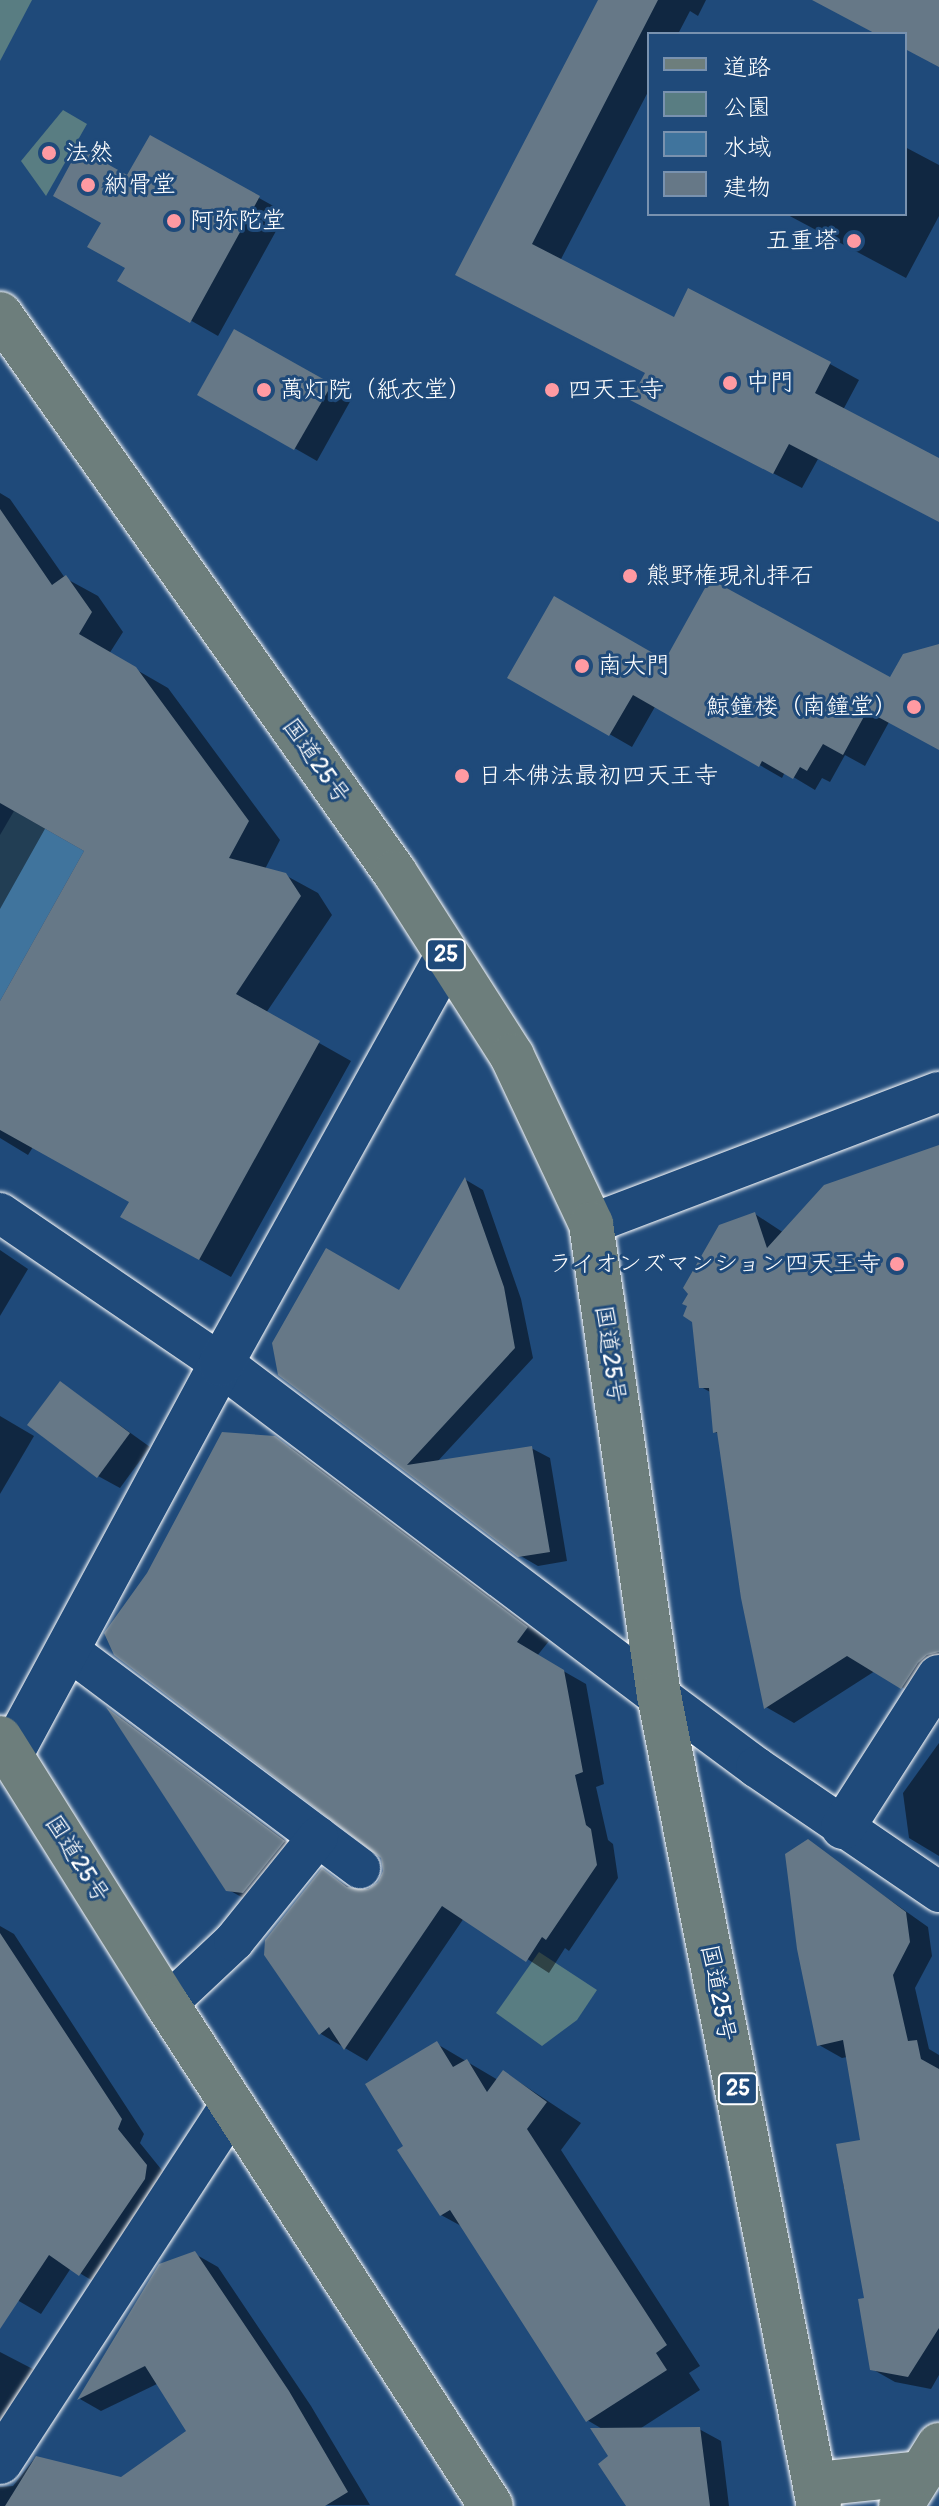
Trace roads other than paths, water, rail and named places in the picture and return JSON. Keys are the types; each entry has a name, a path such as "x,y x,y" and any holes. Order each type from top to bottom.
{"highway":[{"name":"国道25号","path":"0,314 395,873 512,1056 591,1224 659,1695 818,2495"},
{"name":"国道25号","path":"4,1756 491,2506"},
{"path":"818,2495 920,2475"}],"street":[{"path":"4,1756 67,1649 447,957"},
{"path":"591,1224 939,1092"},
{"path":"0,1213 221,1364 659,1695 939,1892"},
{"path":"67,1649 360,1868"},
{"path":"843,1827 939,1677"},
{"path":"167,2004 234,1941 318,1837"},
{"path":"0,2462 232,2106"}],"water":[{"path":"14,811 84,851 0,1001 0,835"}],"place":[{"name":"法然","path":"49,153"},
{"name":"納骨堂","path":"88,185"},
{"name":"阿弥陀堂","path":"174,221"},
{"name":"五重塔","path":"854,241"},
{"name":"中門","path":"730,383"},
{"name":"萬灯院（紙衣堂）","path":"264,390"},
{"name":"四天王寺","path":"552,390"},
{"name":"熊野権現礼拝石","path":"630,576"},
{"name":"南大門","path":"582,666"},
{"name":"鯨鐘楼（南鐘堂）","path":"914,707"},
{"name":"日本佛法最初四天王寺","path":"462,776"},
{"name":"ライオンズマンション四天王寺","path":"897,1264"}]}
